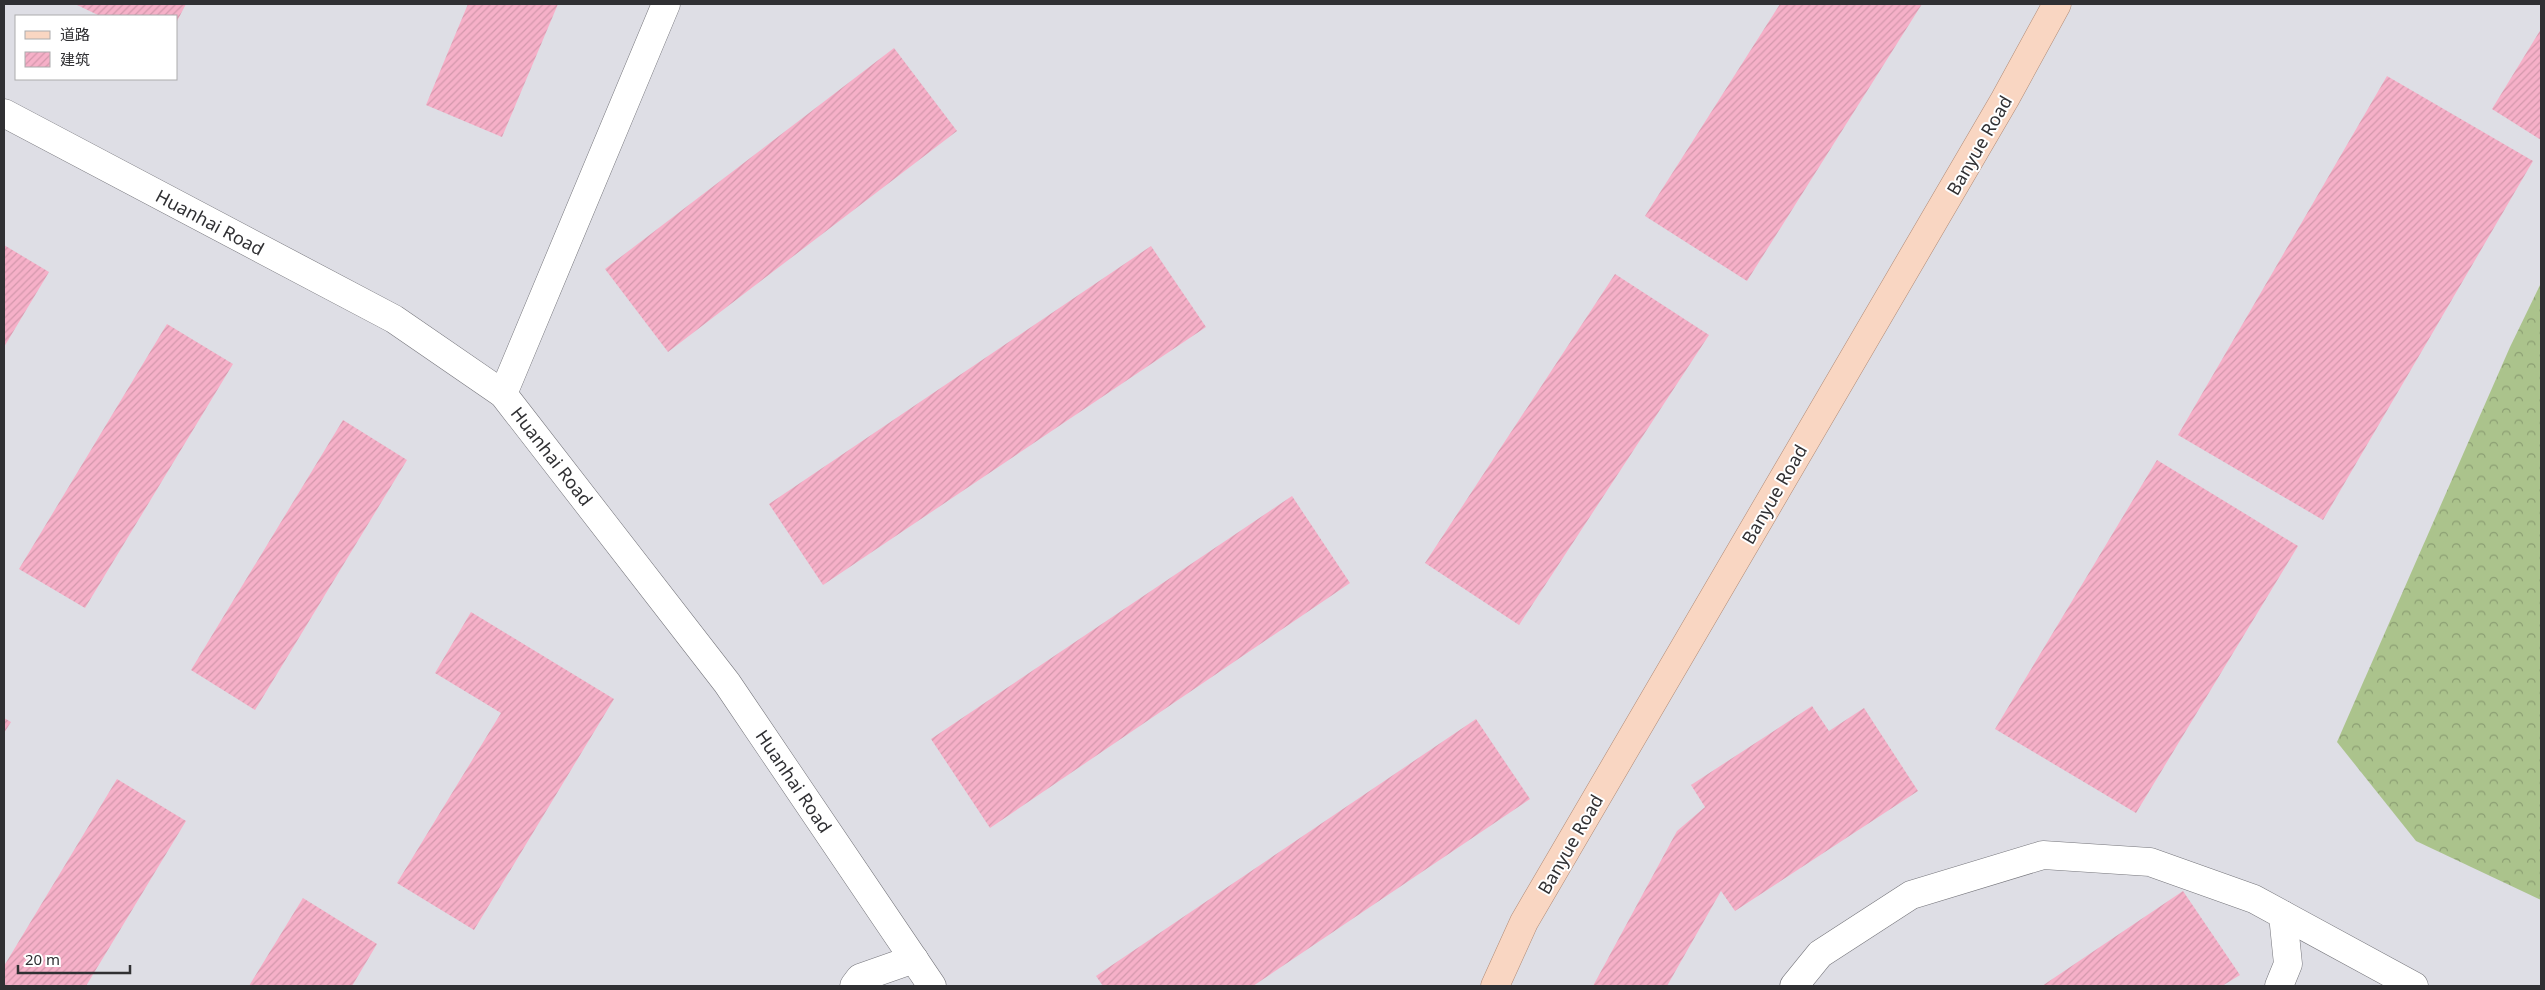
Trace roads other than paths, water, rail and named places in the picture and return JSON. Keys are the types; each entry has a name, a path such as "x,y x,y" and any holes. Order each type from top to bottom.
{"main road":[{"name":"Banyue Road","path":"1495,986 1524,922 2006,99 2057,4"}],"street":[{"path":"503,394 666,4"},
{"name":"Huanhai Road","path":"4,113 394,319 503,394 727,683 932,986"},
{"path":"1794,986 1820,954 1911,895 2043,855 2150,862 2254,899 2414,986"},
{"path":"2279,986 2288,964 2283,915"},
{"path":"854,986 860,978 914,959"}]}
